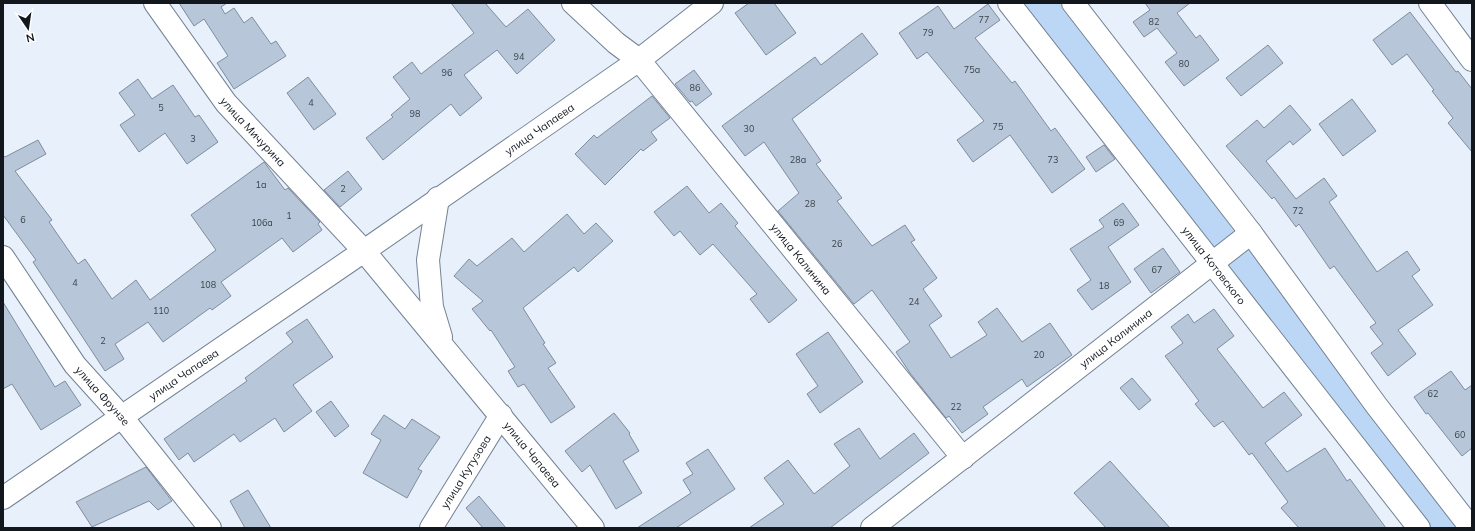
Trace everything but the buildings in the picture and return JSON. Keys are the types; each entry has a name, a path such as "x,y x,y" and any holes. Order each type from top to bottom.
{"street":[{"name":"улица Мичурина","path":"155,3 226,103 364,251"},
{"name":"улица Калинина","path":"573,3 616,43 639,60 963,458"},
{"name":"улица Чапаева","path":"3,498 364,251 438,198 639,60 712,3"},
{"name":"улица Котовского","path":"1009,3 1419,528"},
{"path":"1073,3 1251,233 1376,405 1471,528"},
{"path":"1430,3 1472,60"},
{"path":"438,198 428,260 432,308 443,344"},
{"name":"улица Калинина","path":"872,528 1251,233"},
{"name":"улица Чапаева","path":"364,251 443,344 593,528"},
{"name":"улица Фрунзе","path":"3,257 75,365 122,416 210,528"},
{"name":"улица Кутузова","path":"431,528 501,415"}],"shaded area":[{"path":"1009,3 1073,3 1471,528 1419,528"}]}
